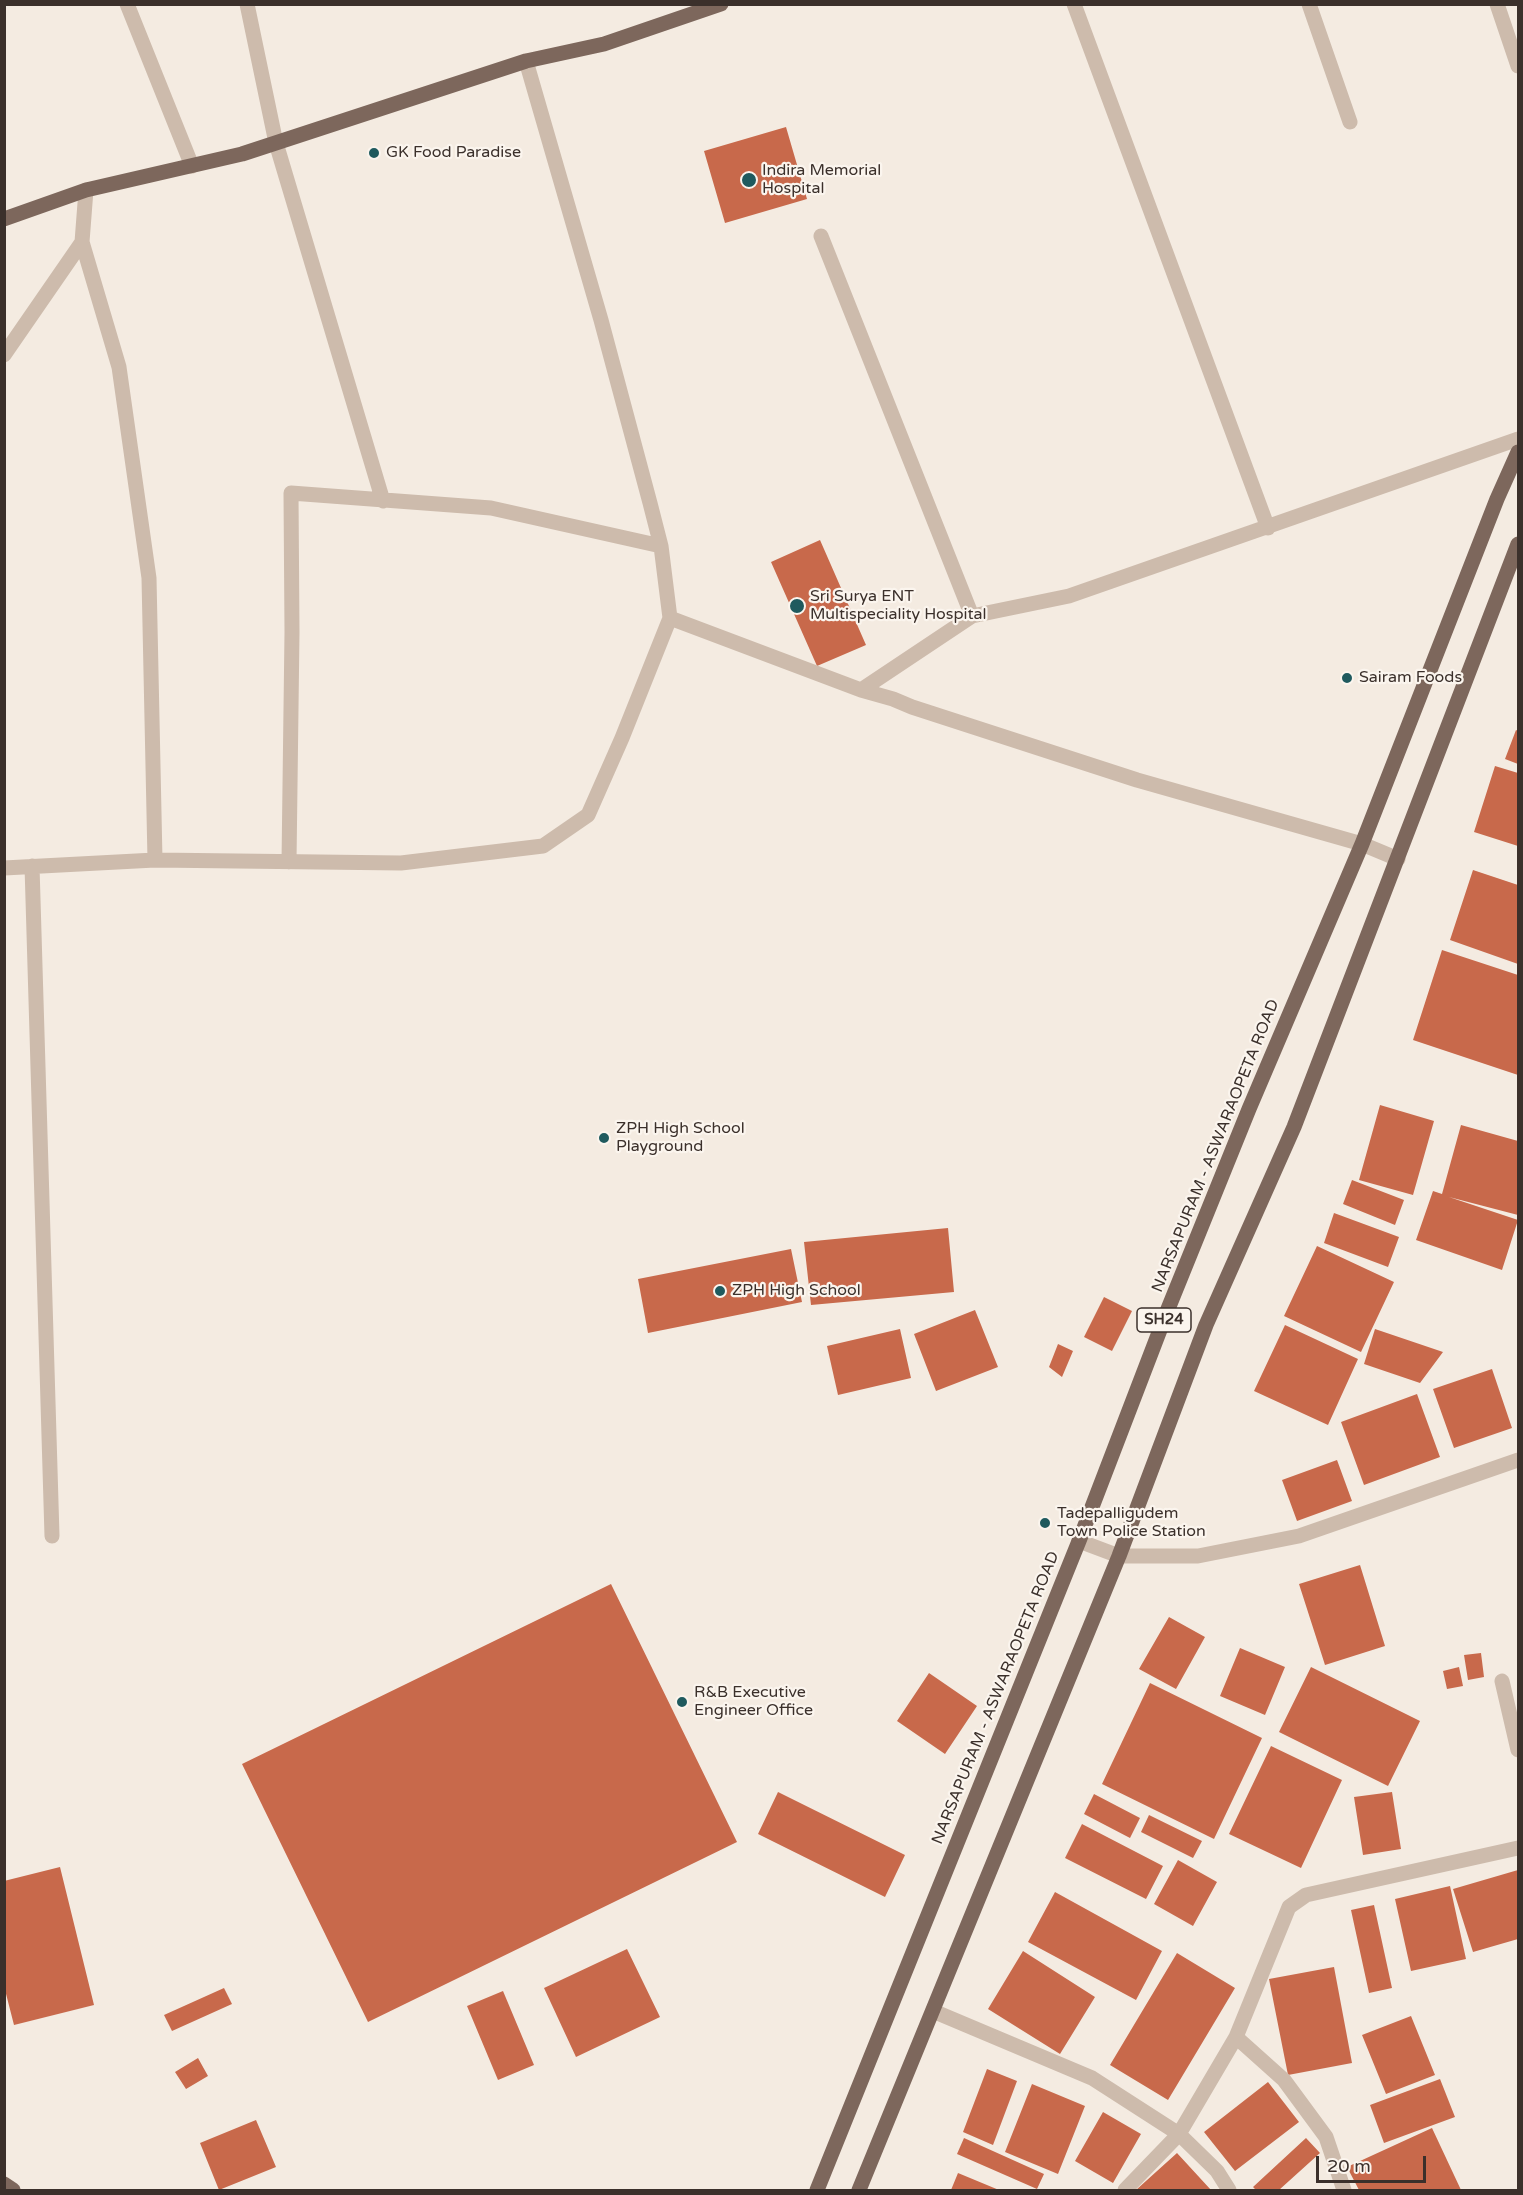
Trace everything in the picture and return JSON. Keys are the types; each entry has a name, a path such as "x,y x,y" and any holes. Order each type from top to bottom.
{"main road":[{"path":"4,219 86,190 192,166 276,143 526,61 604,44 720,4"},
{"name":"NARSAPURAM - ASWARAOPETA ROAD","path":"817,2190 1079,1540 1168,1309 1249,1109 1362,844 1497,499 1518,452"},
{"name":"SH24","path":"859,2190 1119,1556 1206,1325 1294,1127 1518,544"},
{"path":"4,2184 13,2190"}],"street":[{"path":"127,4 192,166"},
{"path":"247,4 276,143 383,501"},
{"path":"1074,4 1268,528"},
{"path":"1309,4 1350,122"},
{"path":"1497,4 1518,66"},
{"path":"4,868 155,860 401,863 543,846 588,815 670,618 661,546 601,320 526,61"},
{"path":"86,190 82,242 119,367 149,578 155,860"},
{"path":"821,236 972,616"},
{"path":"4,355 82,242"},
{"path":"861,690 972,616 1069,596 1518,440"},
{"path":"289,862 291,493 491,508 661,546"},
{"path":"670,618 912,707 1137,780 1362,844 1398,859"},
{"path":"32,866 52,1536"},
{"path":"1079,1540 1119,1556 1198,1556 1299,1536 1518,1460"},
{"path":"1502,1682 1518,1750"},
{"path":"1125,2190 1179,2134 1236,2037 1289,1907 1306,1895 1518,1848"},
{"path":"933,2010 1092,2078 1179,2134 1217,2172 1229,2190"},
{"path":"1236,2037 1284,2080 1326,2137 1344,2190"}],"building":[{"path":"786,127 807,199 725,223 704,151"},
{"path":"820,540 866,645 817,666 771,562"},
{"path":"1516,730 1518,731 1518,764 1505,759"},
{"path":"1495,766 1518,773 1518,846 1474,832"},
{"path":"1473,870 1518,885 1518,964 1450,940"},
{"path":"1442,950 1518,975 1518,1075 1413,1040"},
{"path":"1380,1105 1434,1121 1413,1195 1359,1180"},
{"path":"1461,1125 1518,1141 1518,1215 1449,1197 1518,1220 1502,1270 1416,1240 1433,1191 1442,1194"},
{"path":"1352,1180 1404,1200 1395,1225 1343,1204"},
{"path":"1334,1213 1399,1237 1388,1267 1324,1243"},
{"path":"948,1228 954,1292 811,1305 804,1242"},
{"path":"1317,1246 1394,1282 1361,1352 1284,1316"},
{"name":"ZPH High School","path":"791,1249 802,1302 648,1333 638,1279"},
{"path":"1104,1297 1132,1311 1112,1351 1084,1337"},
{"path":"975,1310 998,1367 936,1391 914,1334"},
{"path":"1285,1325 1358,1359 1328,1425 1254,1391"},
{"path":"900,1329 911,1378 838,1395 827,1346"},
{"path":"1375,1329 1443,1352 1420,1383 1364,1364"},
{"path":"1058,1344 1073,1351 1062,1377 1049,1367"},
{"path":"1492,1369 1512,1428 1454,1448 1433,1389"},
{"path":"1417,1394 1440,1457 1364,1485 1341,1422"},
{"path":"1337,1460 1352,1501 1297,1521 1282,1480"},
{"path":"1360,1565 1385,1646 1325,1665 1299,1584"},
{"path":"611,1584 737,1842 368,2022 242,1764"},
{"path":"1169,1617 1205,1637 1176,1689 1139,1669"},
{"path":"1240,1648 1285,1667 1265,1715 1220,1696"},
{"path":"1481,1653 1484,1677 1468,1680 1464,1655"},
{"path":"1311,1667 1420,1721 1388,1786 1279,1732"},
{"path":"1459,1667 1463,1686 1447,1689 1443,1671"},
{"path":"929,1673 977,1706 945,1754 897,1721"},
{"path":"1150,1683 1262,1738 1214,1839 1102,1784"},
{"path":"1271,1746 1342,1780 1301,1868 1229,1834"},
{"path":"778,1792 905,1855 885,1897 758,1834"},
{"path":"1392,1792 1401,1849 1363,1855 1354,1797"},
{"path":"1094,1794 1140,1818 1130,1838 1084,1814"},
{"path":"1149,1815 1202,1841 1193,1858 1141,1832"},
{"path":"1082,1824 1163,1866 1146,1899 1065,1858"},
{"path":"1178,1860 1217,1882 1193,1926 1154,1904"},
{"path":"60,1867 94,2005 14,2025 4,1986 4,1881"},
{"path":"1518,1870 1518,1939 1473,1952 1453,1889"},
{"path":"1450,1886 1466,1959 1411,1971 1395,1899"},
{"path":"1055,1892 1162,1951 1136,2000 1028,1942"},
{"path":"1374,1905 1392,1988 1369,1993 1351,1910"},
{"path":"627,1949 660,2017 576,2057 544,1988"},
{"path":"1023,1951 1095,1997 1060,2054 988,2009"},
{"path":"1177,1953 1235,1988 1168,2100 1110,2065"},
{"path":"1334,1967 1352,2063 1288,2075 1269,1979"},
{"path":"224,1988 232,2004 172,2031 164,2015"},
{"path":"503,1991 534,2065 498,2080 467,2006"},
{"path":"1411,2016 1435,2075 1386,2094 1362,2035"},
{"path":"198,2058 208,2076 186,2089 175,2072"},
{"path":"987,2069 1017,2081 993,2145 963,2132"},
{"path":"1440,2079 1455,2117 1384,2143 1370,2105"},
{"path":"1268,2082 1299,2122 1235,2171 1204,2132"},
{"path":"1032,2084 1085,2106 1058,2174 1005,2152"},
{"path":"1103,2112 1141,2134 1113,2183 1075,2161"},
{"path":"256,2120 276,2167 219,2190 200,2143"},
{"path":"1432,2128 1461,2190 1359,2190 1347,2167"},
{"path":"964,2138 1044,2174 1037,2189 957,2154"},
{"path":"1306,2138 1320,2153 1279,2190 1256,2190 1253,2187"},
{"path":"1177,2153 1211,2190 1136,2190"},
{"path":"958,2173 999,2190 951,2190"}],"place":[{"name":"GK Food Paradise","path":"374,153"},
{"name":"Indira Memorial Hospital","path":"749,180"},
{"name":"Sri Surya ENT Multispeciality Hospital","path":"797,606"},
{"name":"Sairam Foods","path":"1347,678"},
{"name":"ZPH High School Playground","path":"604,1138"},
{"name":"ZPH High School","path":"720,1291"},
{"name":"Tadepalligudem Town Police Station","path":"1045,1523"},
{"name":"R&B Executive Engineer Office","path":"682,1702"}]}
